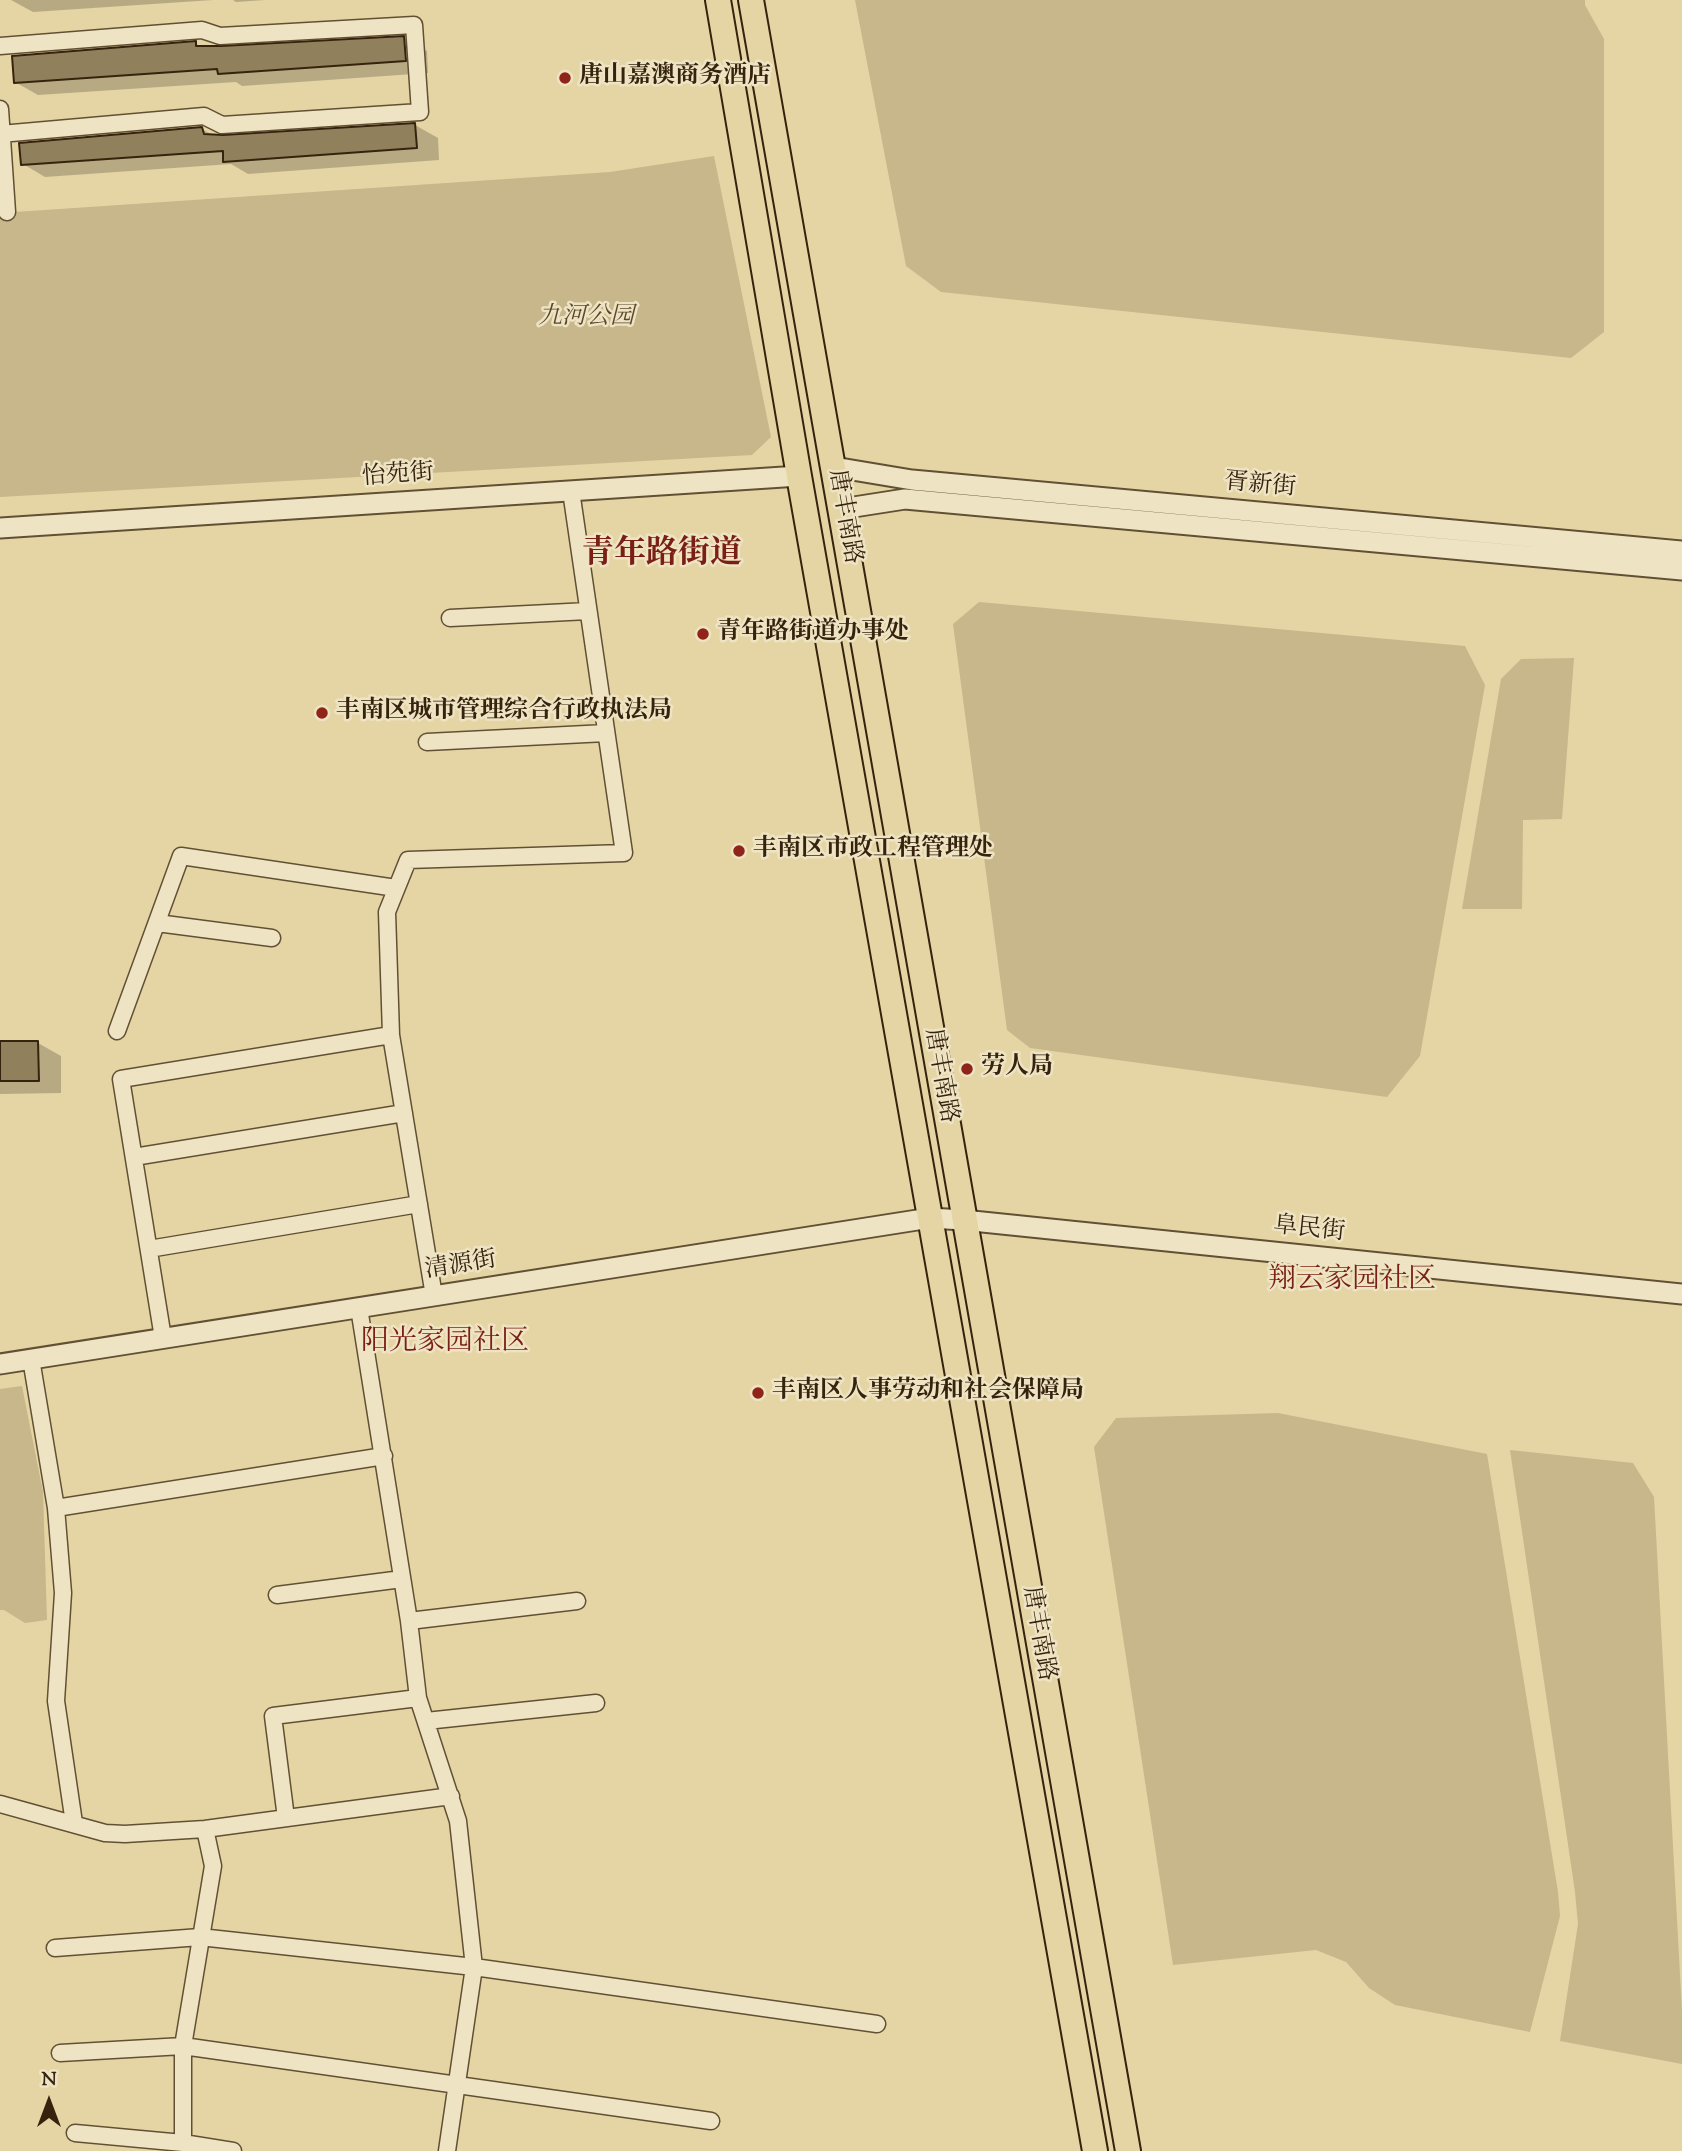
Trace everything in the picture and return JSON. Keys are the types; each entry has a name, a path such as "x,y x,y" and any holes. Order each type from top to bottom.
{"main road":[{"name":"唐丰南路","path":"719,0 799,476 1095,2151"},
{"name":"唐丰南路","path":"751,0 1128,2151"}],"street":[{"path":"0,46 202,30 220,36 414,25 420,111 222,125 204,116 1,133"},
{"path":"0,109 7,212"},
{"name":"胥新街","path":"834,467 912,480 1682,551"},
{"name":"怡苑街","path":"0,528 799,476"},
{"path":"434,1296 391,1035 387,912 408,860 624,853 571,491"},
{"name":"胥新街","path":"841,509 905,499 1682,570"},
{"path":"450,618 588,611"},
{"path":"427,743 606,733"},
{"path":"117,1031 181,856 396,888"},
{"path":"157,923 272,938"},
{"path":"163,1338 121,1079 391,1035"},
{"path":"134,1157 404,1113"},
{"path":"149,1249 419,1205"},
{"name":"阜民街","path":"930,1218 1682,1294"},
{"name":"清源街","path":"0,1364 930,1218"},
{"path":"359,1308 409,1621 418,1698 458,1821 474,1967 447,2151"},
{"path":"31,1359 56,1508 63,1593 56,1701 74,1824"},
{"path":"56,1508 384,1456"},
{"path":"277,1595 402,1579"},
{"path":"409,1621 577,1601"},
{"path":"286,1818 273,1716 418,1698"},
{"path":"426,1721 596,1703"},
{"path":"0,1804 105,1833 125,1834 205,1829 451,1796"},
{"path":"183,2143 183,2046 213,1866 205,1829"},
{"path":"55,1948 200,1937 474,1967 877,2024"},
{"path":"60,2053 183,2046 711,2121"},
{"path":"75,2133 183,2143 233,2151"}],"green space":[{"path":"855,0 1585,0 1585,5 1604,39 1604,332 1571,358 941,292 906,266"},
{"name":"九河公园","path":"714,156 771,437 752,455 0,497 0,213 610,172"},
{"path":"979,602 1465,646 1485,685 1420,1056 1387,1097 1030,1048 1007,1030 953,624"},
{"path":"1574,658 1562,819 1523,820 1522,909 1462,909 1501,679 1521,659"},
{"path":"22,1386 43,1492 47,1620 25,1623 0,1610 0,1389"},
{"path":"1278,1413 1487,1454 1560,1916 1530,2032 1395,2005 1369,1988 1346,1962 1316,1950 1173,1965 1094,1447 1116,1418"},
{"path":"1510,1450 1633,1463 1654,1497 1682,2011 1682,2064 1560,2041 1578,1924"}],"building":[{"path":"404,36 406,61 218,74 217,69 14,83 12,56 196,41 196,46 221,46"},
{"path":"415,123 417,148 223,162 223,151 21,165 19,143 202,127 204,134 223,135"},
{"path":"0,1041 38,1041 39,1081 0,1081"}],"place":[{"name":"唐山嘉澳商务酒店","path":"565,78"},
{"name":"青年路街道办事处","path":"703,634"},
{"name":"丰南区城市管理综合行政执法局","path":"322,713"},
{"name":"丰南区市政工程管理处","path":"739,851"},
{"name":"劳人局","path":"967,1069"},
{"name":"丰南区人事劳动和社会保障局","path":"758,1393"}],"district":[{"name":"青年路街道","path":"662,557"},
{"name":"翔云家园社区","path":"1352,1282"},
{"name":"阳光家园社区","path":"445,1344"}]}
